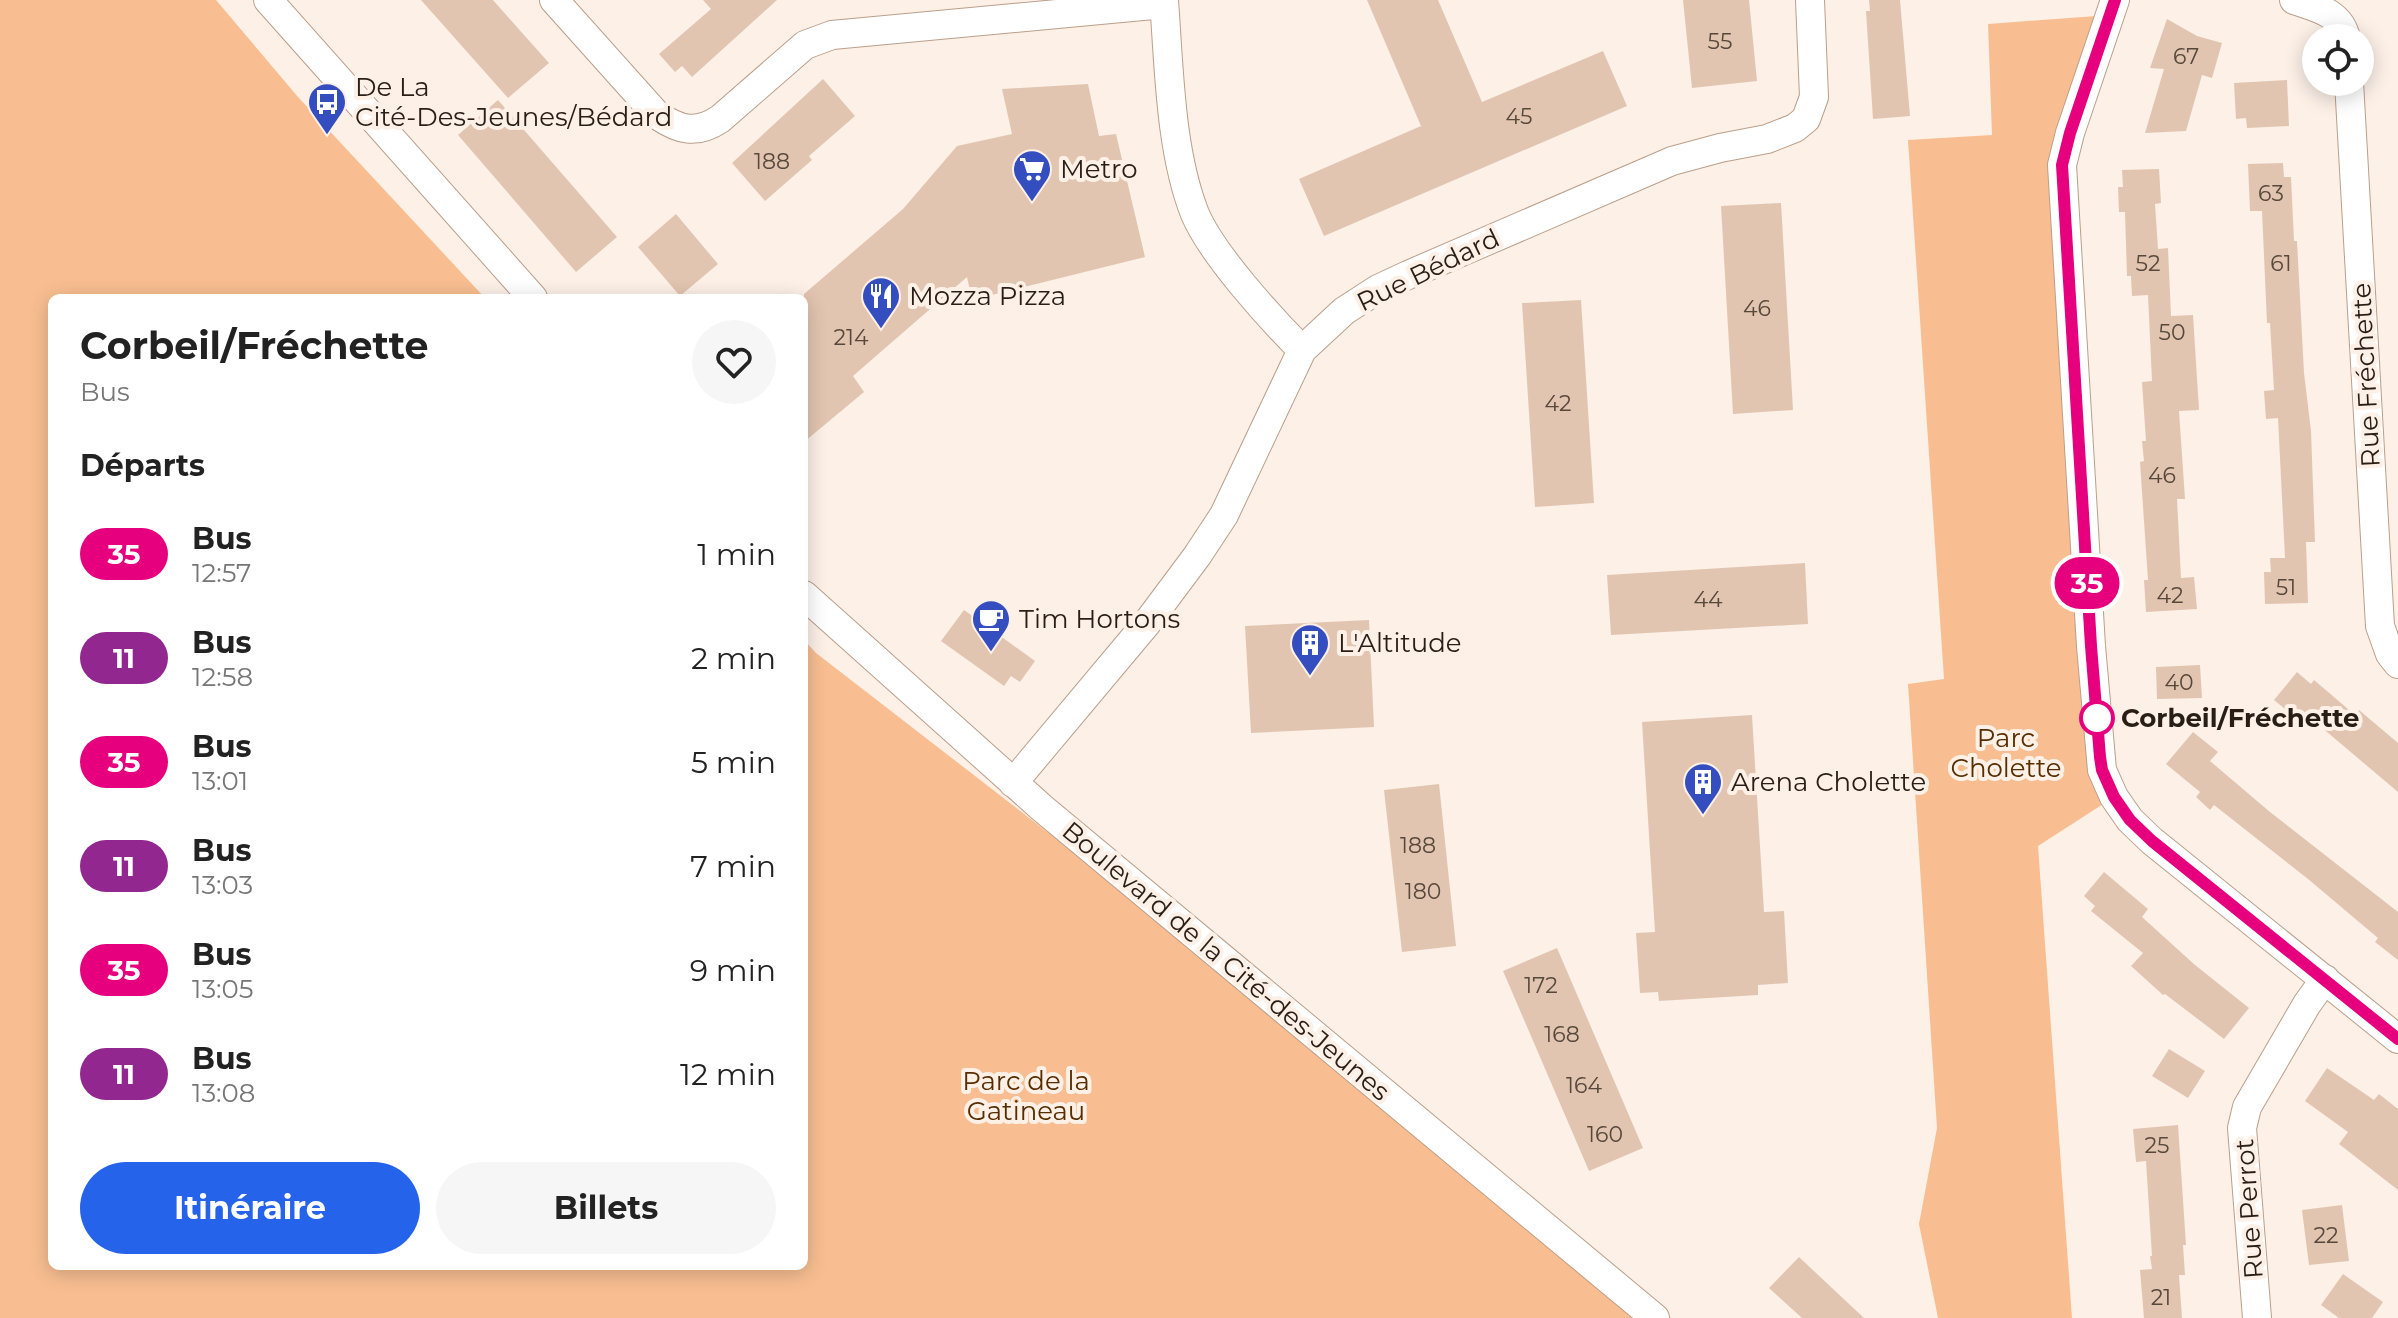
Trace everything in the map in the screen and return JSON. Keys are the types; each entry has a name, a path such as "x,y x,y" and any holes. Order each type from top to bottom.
{"street":[{"path":"268,0 529,294"},
{"path":"554,0 657,115 672,125 689,130 706,128 720,119 805,45 818,39 1164,2 1176,130 1196,215 1222,258 1302,350"},
{"name":"Rue Bédard","path":"1013,783 1147,623 1211,536 1224,515 1302,350 1344,311 1378,289 1408,275 1672,161 1767,139 1795,128 1806,119 1814,97 1810,0"},
{"path":"2115,0 2062,165 2091,646 2102,770 2122,808 2152,841 2398,1039"},
{"path":"2294,0 2336,17 2343,24"},
{"name":"Rue Fréchette","path":"2350,96 2388,573 2380,626 2390,654 2398,664"},
{"name":"Boulevard de la Cité-des-Jeunes","path":"808,599 1013,783 1655,1318"},
{"name":"Rue Perrot","path":"2257,1318 2242,1128 2247,1107 2325,979"}],"green space":[{"name":"Parc de la Gatineau","path":"0,0 216,0 298,97 481,294 48,294 48,1270 808,1270 808,644 1654,1301 1671,1318 0,1318"},
{"name":"Parc Cholette","path":"2110,15 2070,133 2114,797 2038,846 2072,1318 1938,1318 1919,1224 1937,1128 1908,684 1944,679 1908,140 1992,135 1988,24"}],"building":[{"path":"421,0 493,0 549,63 508,98"},
{"path":"703,0 777,0 692,77 682,66 675,72 659,54 711,9"},
{"path":"1367,0 1438,0 1482,102 1603,51 1627,106 1324,236 1299,179 1421,126"},
{"path":"1683,0 1749,0 1757,81 1692,88"},
{"path":"1869,0 1900,0 1910,116 1873,119 1866,11 1870,11"},
{"path":"2167,19 2197,36 2222,43 2212,78 2202,75 2186,131 2145,133 2164,69 2150,68"},
{"path":"823,79 855,116 809,156 812,160 765,201 732,163"},
{"path":"2287,80 2289,126 2247,128 2246,118 2236,119 2234,83"},
{"name":"Metro","path":"1088,84 1099,136 1116,134 1145,257 972,300 967,277 853,376 864,392 808,439 808,294 804,294 903,209 957,146 1012,134 1002,89"},
{"path":"498,100 617,237 576,272 458,135"},
{"path":"2283,163 2284,177 2291,177 2294,241 2297,241 2304,373 2311,431 2315,542 2306,542 2308,603 2265,604 2264,572 2271,572 2270,558 2285,558 2278,418 2266,419 2264,391 2274,390 2270,323 2267,323 2262,211 2250,211 2248,164"},
{"path":"2159,169 2161,203 2155,204 2158,249 2168,248 2171,316 2193,315 2199,410 2179,411 2185,499 2177,499 2181,578 2194,577 2197,609 2146,612 2144,580 2148,580 2140,462 2144,461 2142,441 2146,441 2142,382 2152,381 2148,295 2132,296 2131,276 2127,276 2125,212 2119,212 2118,187 2123,187 2122,170"},
{"path":"1781,203 1793,410 1733,414 1721,206"},
{"path":"676,214 718,264 682,294 678,294 638,247"},
{"path":"1581,300 1594,503 1535,507 1522,303"},
{"path":"1805,563 1808,624 1611,635 1607,575"},
{"name":"Tim Hortons","path":"964,610 1035,661 1020,682 1011,676 1004,686 941,641"},
{"name":"L'Altitude","path":"1369,620 1374,727 1251,733 1245,626"},
{"path":"2200,665 2202,698 2157,699 2156,667"},
{"path":"2297,672 2311,684 2314,680 2355,715 2359,710 2398,743 2398,792 2314,721 2308,728 2274,700"},
{"name":"Arena Cholette","path":"1752,715 1764,912 1784,911 1788,983 1758,985 1758,995 1659,1001 1658,992 1640,993 1636,933 1655,932 1642,722"},
{"path":"2193,732 2218,752 2210,761 2398,912 2398,960 2375,942 2378,938 2308,879 2214,805 2210,810 2196,797 2200,792 2166,764"},
{"path":"1439,784 1456,946 1402,952 1384,790"},
{"path":"2104,872 2148,909 2142,917 2249,1008 2224,1039 2163,995 2131,966 2143,953 2091,911 2095,906 2084,896"},
{"path":"1557,948 1643,1148 1589,1171 1503,971"},
{"path":"2169,1049 2205,1071 2188,1098 2152,1076"},
{"path":"2327,1068 2374,1100 2379,1094 2398,1109 2398,1190 2339,1144 2348,1132 2305,1101"},
{"path":"2178,1125 2186,1245 2183,1245 2185,1275 2179,1275 2182,1318 2144,1318 2140,1270 2152,1269 2152,1256 2146,1161 2136,1162 2133,1129"},
{"path":"2342,1205 2349,1261 2309,1265 2302,1210"},
{"path":"1799,1257 1864,1318 1802,1318 1769,1288"},
{"path":"2343,1274 2383,1302 2372,1318 2339,1318 2321,1305"}],"bus line":[{"name":"35","path":"2115,0 2062,165 2091,646 2102,770 2114,797 2130,820 2152,841 2398,1039"}],"place":[{"name":"De La Cité-Des-Jeunes/Bédard","path":"327,136"},
{"name":"Metro","path":"1032,203"},
{"name":"Mozza Pizza","path":"881,330"},
{"name":"Tim Hortons","path":"991,653"},
{"name":"L'Altitude","path":"1310,677"},
{"name":"Corbeil/Fréchette","path":"2097,718"},
{"name":"Arena Cholette","path":"1703,816"}]}
